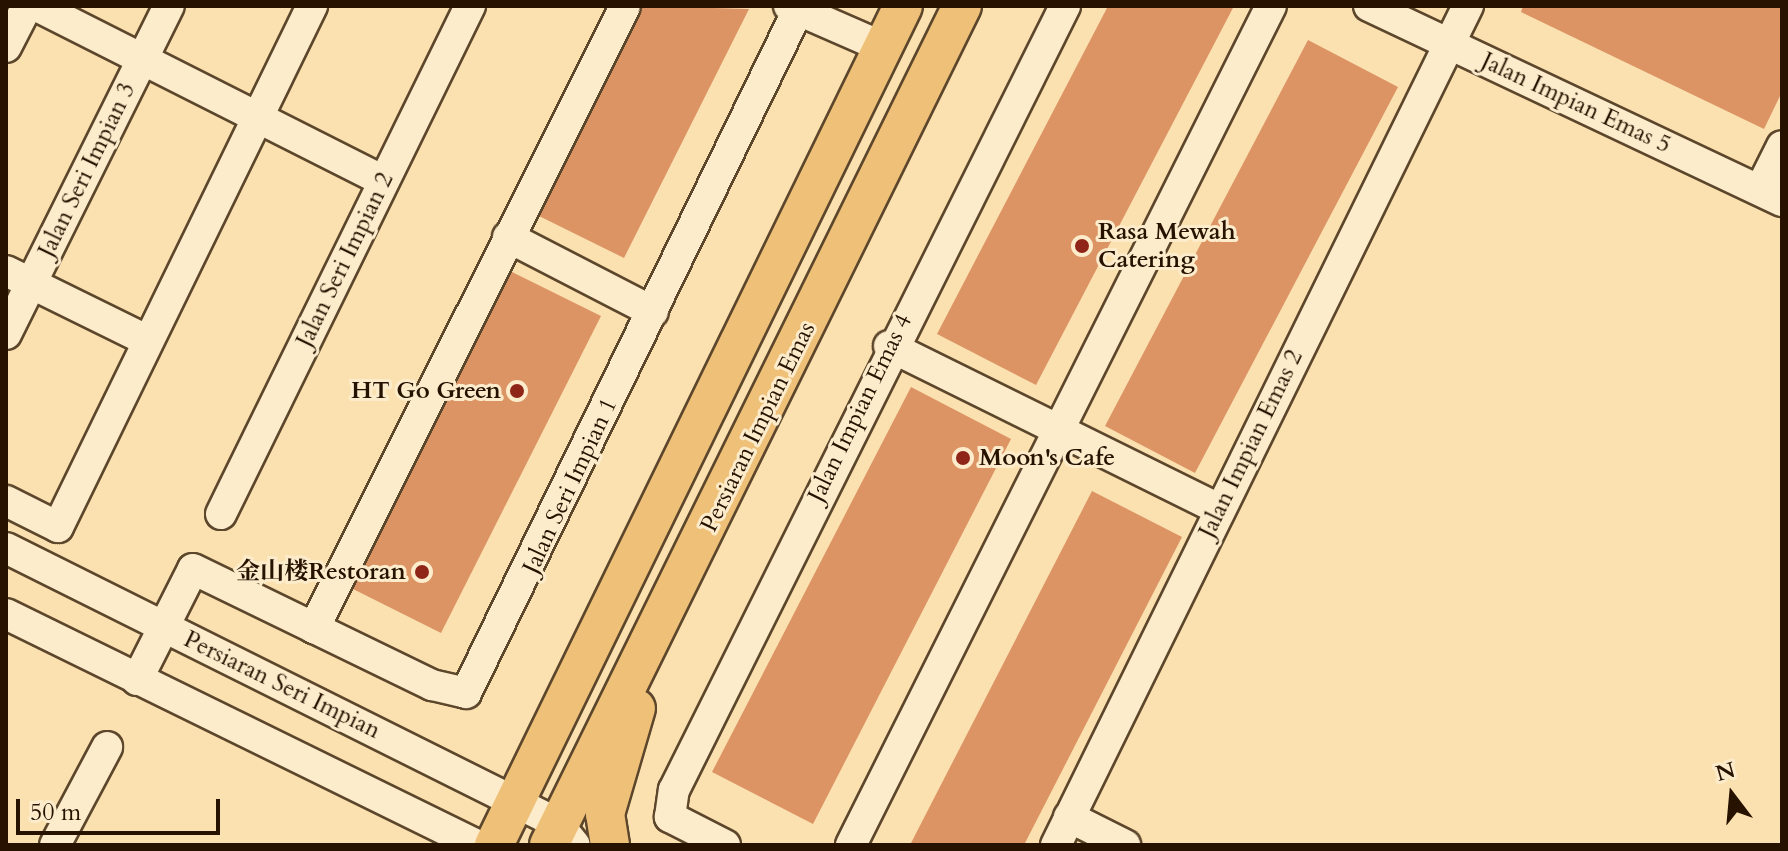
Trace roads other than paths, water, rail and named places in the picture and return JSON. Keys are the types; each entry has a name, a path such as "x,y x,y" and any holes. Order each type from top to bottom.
{"main road":[{"path":"494,845 903,6"},
{"name":"Persiaran Impian Emas","path":"560,838 962,6"},
{"path":"610,845 605,814 659,629"}],"street":[{"path":"6,47 27,6"},
{"path":"37,6 140,64 383,181"},
{"name":"Jalan Seri Impian 3","path":"6,334 18,278 140,64 169,6"},
{"path":"6,501 58,527 312,6"},
{"name":"Jalan Seri Impian 2","path":"221,514 470,6"},
{"path":"314,628 625,6"},
{"name":"Jalan Impian Emas 4","path":"725,845 670,817 674,790 889,346 1065,6"},
{"path":"851,845 1055,430 1271,6"},
{"name":"Jalan Impian Emas 5","path":"1369,6 1771,196"},
{"name":"Jalan Impian Emas 2","path":"1056,845 1468,6"},
{"path":"796,8 883,47"},
{"name":"Jalan Seri Impian 1","path":"163,627 193,569 432,685 466,693 653,312 796,8"},
{"path":"1771,196 1782,146"},
{"path":"508,237 653,312"},
{"path":"18,278 148,341"},
{"path":"889,346 1219,509"},
{"name":"Persiaran Seri Impian","path":"8,554 163,627 515,802 560,838"},
{"path":"6,614 477,845"},
{"path":"137,680 163,627"},
{"path":"55,845 107,747"},
{"path":"1069,817 1125,845"}],"place":[{"name":"Rasa Mewah Catering","path":"1082,246"},
{"name":"HT Go Green","path":"517,391"},
{"name":"Moon's Cafe","path":"963,458"},
{"name":"金山楼Restoran","path":"422,572"}]}
